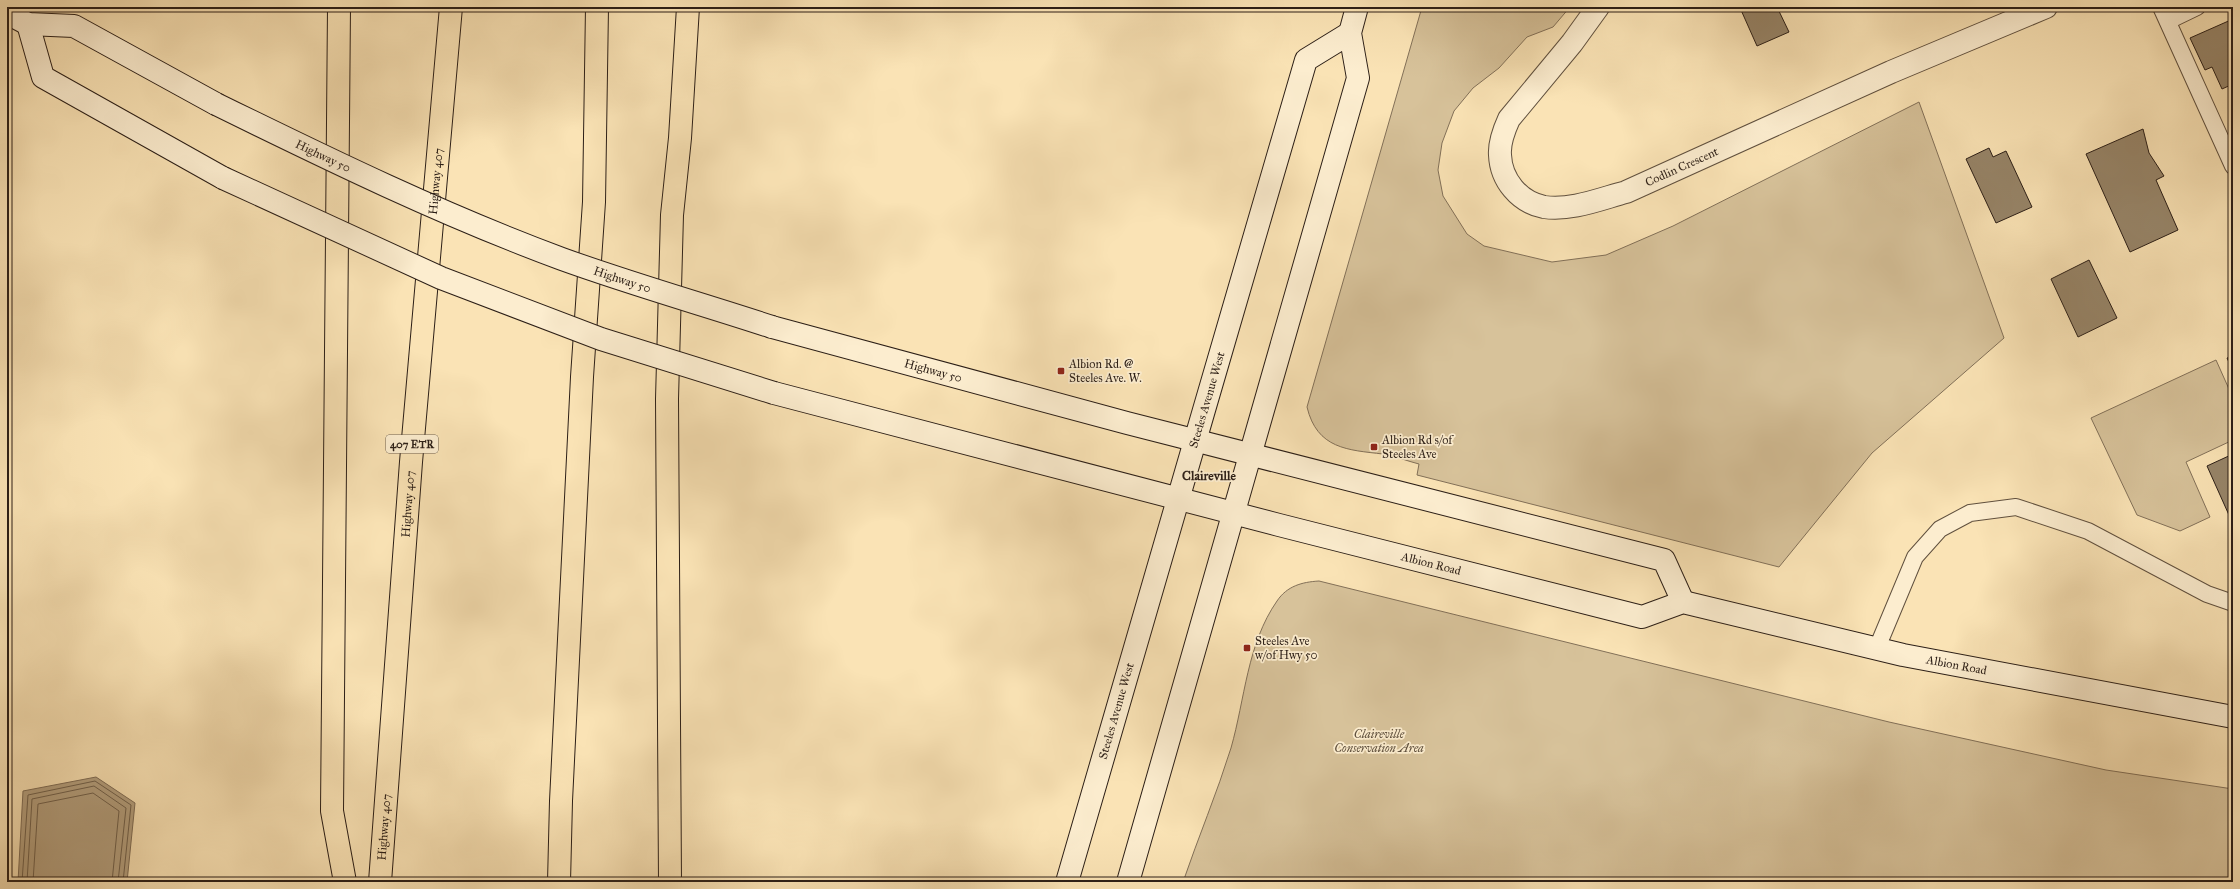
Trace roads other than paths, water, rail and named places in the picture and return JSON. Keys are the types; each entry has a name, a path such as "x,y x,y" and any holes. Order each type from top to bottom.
{"highway":[{"path":"339,7 332,811 345,882"},
{"name":"Highway 407","path":"380,882 411,462 451,7"},
{"path":"559,882 561,801 581,385 594,202 597,7"},
{"path":"670,882 667,399 672,215 680,138 688,7"}],"main road":[{"path":"1128,882 1358,78 1350,33 1358,7"},
{"name":"Codlin Crescent","path":"1598,7 1572,43 1509,119 1503,134 1499,154 1507,180 1517,193 1529,202 1545,207 1579,205 1626,192 1892,72 2046,7"},
{"name":"Highway 50","path":"7,13 28,24 74,26 216,104 378,183 562,259 772,327 1250,454"},
{"path":"28,24 43,77 223,178 441,278 601,339 774,393 1177,499"},
{"name":"Steeles Avenue West","path":"1067,882 1177,499 1306,60 1350,33"},
{"path":"1250,454 1664,560 1683,602"},
{"name":"Albion Road","path":"1177,499 1642,617 1683,602 1903,655 2233,717"}],"lane":[{"path":"2197,7 2164,14 2233,166"},
{"path":"1877,648 1915,557 1940,529 1970,513 2016,507 2088,531 2207,594 2233,603"}],"water":[{"path":"96,777 135,803 127,882 18,882 23,791"}],"place":[{"name":"Albion Rd. @ Steeles Ave. W.","path":"1061,371"},
{"name":"Albion Rd s/of Steeles Ave","path":"1374,447"},
{"name":"Steeles Ave w/of Hwy 50","path":"1247,648"}],"district":[{"name":"Claireville","path":"1209,475"}],"park label":[{"name":"Claireville Conservation Area","path":"1379,741"}]}
